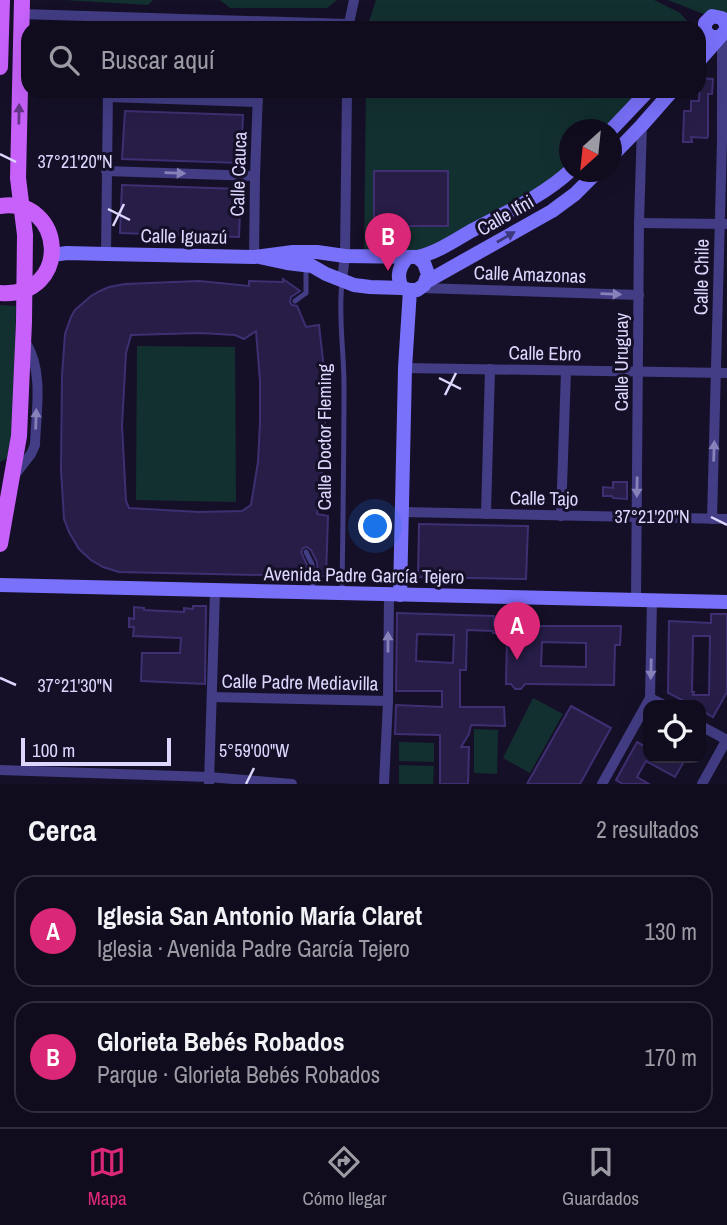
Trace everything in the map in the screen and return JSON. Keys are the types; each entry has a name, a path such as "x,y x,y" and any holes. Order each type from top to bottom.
{"main road":[{"path":"0,67 2,0"},
{"path":"0,544 19,436 23,338 25,234 18,178 21,7"},
{"path":"706,32 714,38 725,32"},
{"path":"706,53 725,32"},
{"path":"622,119 642,98"},
{"path":"622,145 666,98"},
{"name":"Calle Ifni","path":"412,257 435,251 559,179"},
{"name":"Calle Ifni","path":"415,287 552,211 587,182"},
{"path":"0,206 21,206 32,212 49,230 57,251 43,277 35,285 12,294 0,293"},
{"name":"Calle Iguazú","path":"57,251 257,257 317,252 345,256 412,257"},
{"name":"Calle Iguazú","path":"257,257 312,265 326,274 354,285 415,287"},
{"path":"394,595 403,512 405,368 415,287 428,277 428,268 424,262 412,257 402,264 399,279 415,287"},
{"name":"Avenida Padre García Tejero","path":"0,585 727,602"}],"street":[{"path":"349,21 355,0"},
{"path":"21,7 104,21"},
{"name":"Calle Chile","path":"712,519 722,373 725,32"},
{"path":"106,254 108,98"},
{"path":"183,98 258,102"},
{"name":"Calle Cauca","path":"257,257 255,176 258,98"},
{"path":"342,280 345,256 347,98"},
{"name":"Calle Uruguay","path":"636,600 642,125"},
{"path":"106,171 255,176"},
{"path":"639,223 723,224"},
{"name":"Calle Amazonas","path":"415,287 639,295"},
{"name":"Calle Ebro","path":"405,368 722,373"},
{"path":"486,514 490,369"},
{"path":"561,516 566,371"},
{"name":"Calle Tajo","path":"403,512 727,519"},
{"path":"209,781 215,591"},
{"path":"384,784 394,595"},
{"path":"602,784 650,698 652,600"},
{"name":"Calle Padre Mediavilla","path":"212,697 388,701"},
{"path":"650,698 654,700"},
{"path":"702,784 727,739 706,728"},
{"path":"0,770 292,784"}],"lane":[{"path":"295,301 306,293 306,264"},
{"name":"Calle Doctor Fleming","path":"342,280 342,594"},
{"path":"306,552 312,564 313,593"}],"green space":[{"path":"64,0 153,0 148,5"},
{"path":"220,0 337,0 327,8 230,8"},
{"path":"376,0 654,0 680,13 687,21 369,21"},
{"path":"668,0 727,0 727,20 701,13"},
{"path":"366,98 634,98 614,119 559,119 559,173 422,252 364,252"},
{"path":"0,305 16,306 12,432 7,458 0,462"},
{"path":"137,346 235,347 236,502 136,500"},
{"path":"533,698 563,714 530,773 503,758"},
{"path":"474,729 498,730 497,774 474,773"},
{"path":"399,742 434,743 434,762 399,761"},
{"path":"399,765 434,766 433,784 399,784"}],"building":[{"path":"706,78 713,79 712,94 708,94 708,136 691,137 692,142 683,142 684,111 691,111 691,101 699,101 699,98 706,98"},
{"path":"125,111 243,115 241,163 122,159"},
{"path":"374,171 448,171 448,226 374,226"},
{"path":"122,185 241,189 239,237 120,233"},
{"path":"283,279 300,291 291,297 290,302 297,306 306,327 319,325 324,369 325,419 317,514 328,516 326,576 318,576 317,562 307,547 301,552 307,565 307,576 119,572 91,560 79,549 64,519 61,470 62,376 65,334 75,310 100,291 125,284 199,281 249,286 249,281 283,282","holes":["256,331 260,381 258,462 251,505 242,511 199,512 129,508 126,501 122,425 126,353 131,335 200,333 235,335 244,339"]},
{"path":"613,482 627,482 627,499 603,496 603,487 613,488"},
{"path":"419,524 528,526 526,579 418,577"},
{"path":"193,606 206,606 205,684 141,681 142,653 180,653 181,638 133,636 134,627 129,627 129,618 134,619 134,607 184,612 184,608 193,609"},
{"path":"397,613 494,616 494,625 507,626 621,626 620,645 615,645 614,685 525,684 521,689 506,684 507,636 493,631 467,630 466,670 460,670 460,707 504,707 505,726 471,725 461,747 469,747 468,784 440,784 440,735 395,734 396,705 442,707 442,691 396,691","holes":["417,634 454,635 453,663 416,661","542,642 586,643 586,667 541,666"]},
{"path":"711,614 727,614 727,692 713,717 706,713 706,700 682,700 668,693 669,621 711,623","holes":["693,636 710,636 709,695 693,695 692,692"]},
{"path":"571,706 611,728 580,784 527,784"},
{"path":"637,742 643,745 645,763 637,777 649,784 623,784 616,780"},
{"path":"650,763 683,763 675,777"}],"place":[{"name":"Glorieta Bebés Robados","path":"388,271"},
{"name":"Iglesia San Antonio María Claret","path":"517,660"}]}
